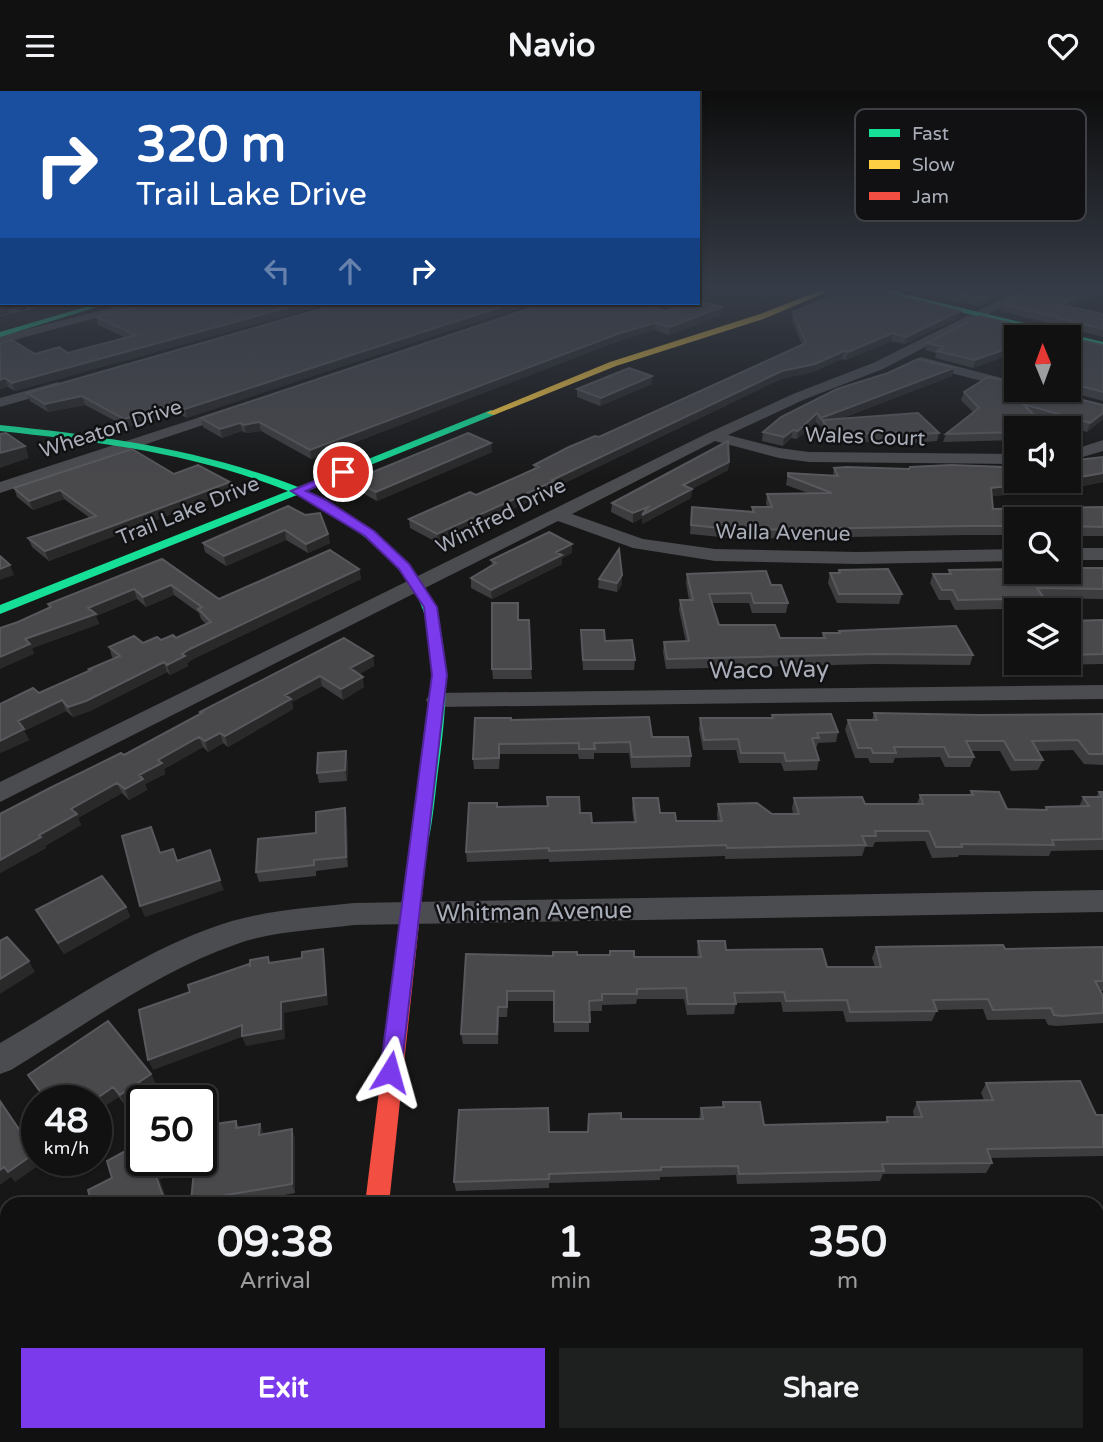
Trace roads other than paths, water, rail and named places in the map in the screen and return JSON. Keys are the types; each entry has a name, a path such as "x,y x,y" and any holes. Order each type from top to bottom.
{"street":[{"name":"Trail Lake Drive","path":"0,610 613,364 644,354"},
{"name":"Winifred Drive","path":"0,793 713,436 904,354"},
{"path":"900,356 1004,383"},
{"path":"0,403 72,383"},
{"name":"Wheaton Drive","path":"0,488 252,404"},
{"path":"0,428 133,443 195,455 296,491 322,503 369,533 404,567 417,583 430,607 440,675 390,1072 378,1197"},
{"name":"Wales Court","path":"713,436 779,453 809,457 885,460 1004,459"},
{"path":"1081,453 1103,445"},
{"name":"Walla Avenue","path":"555,514 640,544 715,555 857,558 1004,555"},
{"path":"1081,554 1103,554"},
{"name":"Waco Way","path":"437,700 1103,692"},
{"name":"Whitman Avenue","path":"0,1060 154,968 235,932 285,922 354,914 1103,901"}]}
